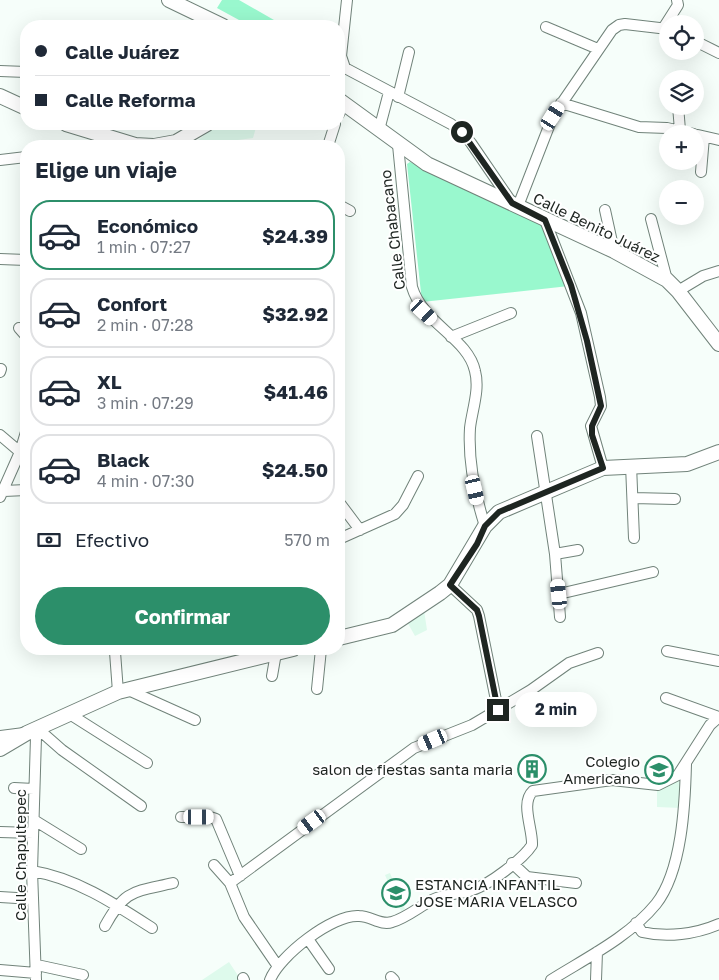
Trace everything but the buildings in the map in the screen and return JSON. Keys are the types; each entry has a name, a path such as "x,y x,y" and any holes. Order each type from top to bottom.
{"street":[{"path":"169,0 211,20"},
{"path":"344,20 347,0"},
{"path":"673,15 678,5 677,0"},
{"path":"515,204 544,136 561,103 612,30 619,25 659,28"},
{"path":"546,27 598,49"},
{"path":"704,46 719,53"},
{"path":"380,130 409,52"},
{"path":"345,68 451,124 462,132 515,204"},
{"path":"0,71 20,72"},
{"path":"0,96 20,105"},
{"path":"561,103 639,127 659,128"},
{"name":"Calle Benito Juárez","path":"345,108 380,130 398,145 427,164 614,251 667,280 678,290 719,344"},
{"path":"85,130 115,140"},
{"path":"179,140 197,130"},
{"path":"704,136 719,140"},
{"name":"Calle Chabacano","path":"398,145 412,287 416,301 424,312 465,352 476,372 477,385 470,430 472,468 475,490 485,526"},
{"path":"0,160 20,158"},
{"path":"345,208 350,211"},
{"path":"605,210 614,251"},
{"path":"651,219 667,280"},
{"path":"545,220 581,313 600,397 601,406 592,426 603,468"},
{"path":"0,259 20,260"},
{"path":"678,290 703,276 719,270"},
{"path":"451,337 511,313"},
{"path":"0,435 20,452 2,494"},
{"path":"537,436 555,554 560,616"},
{"path":"345,637 392,625 426,604 450,585 477,544 485,526 499,512 603,468 631,465 663,467 686,464 719,452"},
{"path":"631,465 634,538"},
{"path":"345,536 389,518 398,511 418,476"},
{"path":"2,494 20,491"},
{"path":"633,498 675,499"},
{"path":"345,510 360,530"},
{"path":"555,554 578,550"},
{"path":"559,594 653,572"},
{"path":"450,585 477,610 498,710"},
{"path":"667,651 719,661"},
{"path":"230,883 253,864 414,748 455,733 498,710 568,663 598,653"},
{"path":"116,655 122,691"},
{"path":"0,749 32,730 122,691 264,655"},
{"path":"272,676 282,655"},
{"path":"317,689 320,655"},
{"path":"122,691 195,720"},
{"path":"273,979 277,966 288,953 332,925 359,916 382,923 393,922 444,895 478,888 512,863 532,845 528,798 533,791 612,780 658,785 678,775 719,717 666,698"},
{"path":"68,713 147,763"},
{"path":"0,736 32,730 141,806"},
{"name":"Calle Chapultepec","path":"32,730 36,737 32,871 37,973"},
{"path":"551,980 597,952 636,923 655,904 666,888 684,822 686,763"},
{"path":"14,788 34,789"},
{"path":"181,817 210,817 216,819 240,876"},
{"path":"34,820 81,849"},
{"path":"0,832 33,833"},
{"path":"512,863 527,877 576,883"},
{"path":"214,865 230,883 244,916 277,966"},
{"path":"32,871 73,883 116,905 152,928"},
{"path":"105,926 116,905 134,892 173,883"},
{"path":"0,896 34,899"},
{"path":"636,923 642,932 656,935 693,933 719,924"},
{"path":"308,939 329,969"},
{"path":"596,980 597,952"},
{"path":"0,970 83,974"}],"shaded area":[{"path":"211,130 255,130 253,138 198,140"},
{"path":"424,610 427,630 415,636 406,620"},
{"name":"Colegio Americano","path":"646,762 674,764 663,776 647,781"},
{"path":"677,780 682,780 681,808 657,807 657,789"},
{"name":"ESTANCIA INFANTIL JOSE MARIA VELASCO","path":"390,873 405,909 401,911 385,875"},
{"path":"229,962 241,980 202,980"}],"green space":[{"path":"222,0 239,0 274,20 239,20 217,8"},
{"path":"410,162 545,227 569,286 422,302 407,164"}],"place":[{"name":"salon de fiestas santa maria","path":"532,769"},
{"name":"Colegio Americano","path":"659,770"},
{"name":"ESTANCIA INFANTIL JOSE MARIA VELASCO","path":"396,893"}],"route":[{"path":"462,132 512,203 545,220 581,313 601,406 594,418 592,435 603,468 499,512 485,526 477,544 450,585 477,610 498,710"}]}
